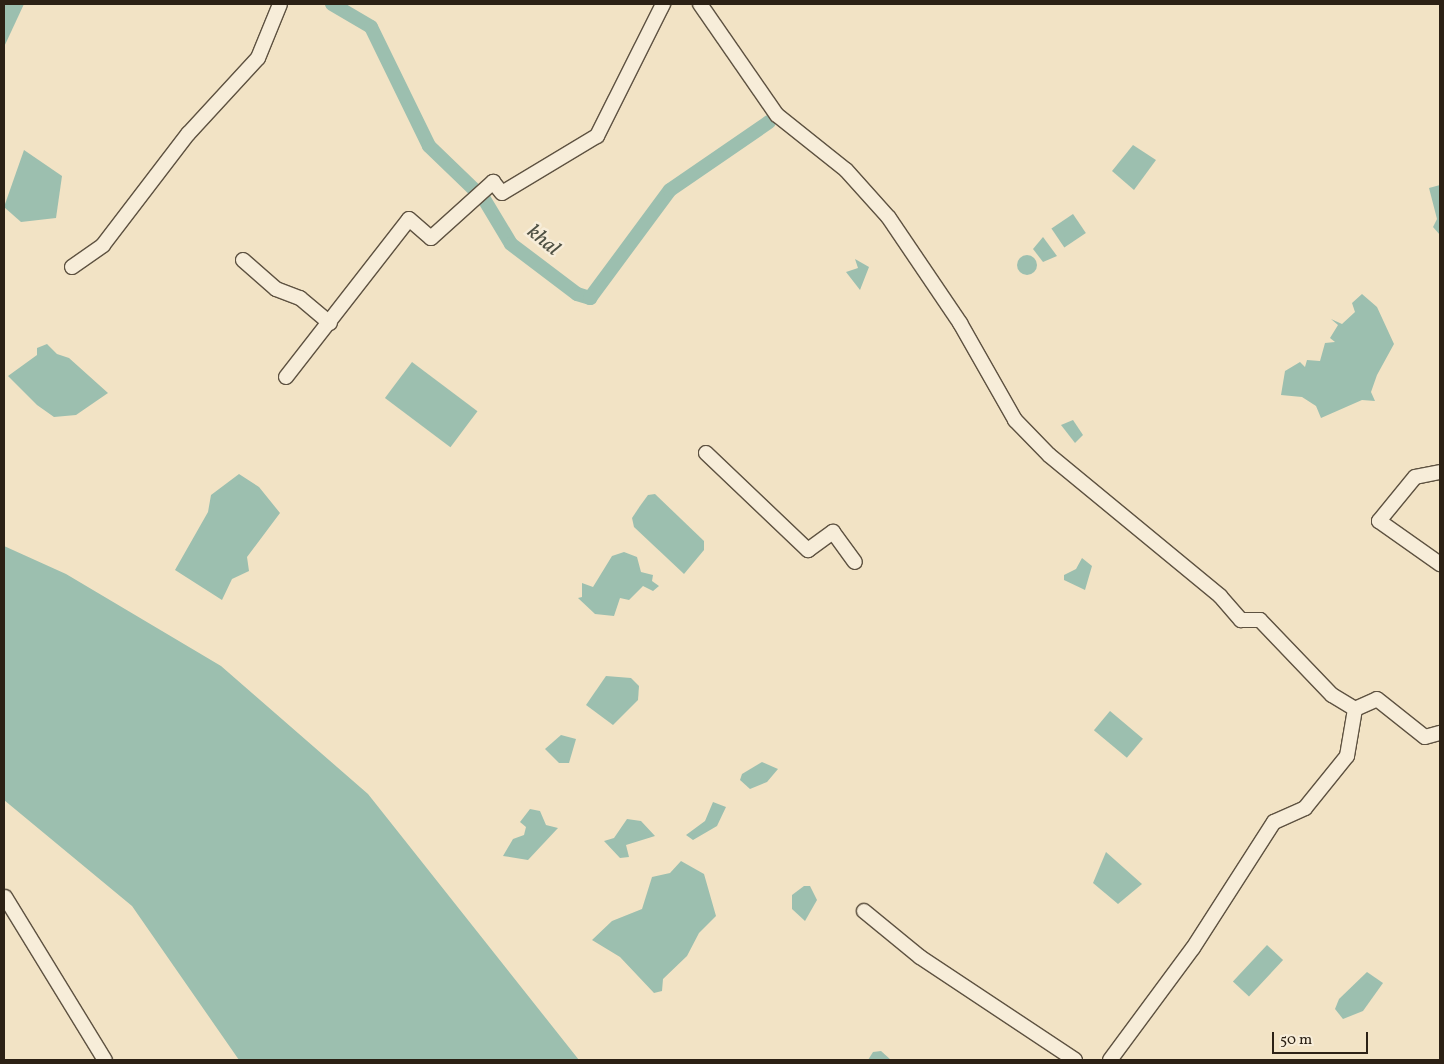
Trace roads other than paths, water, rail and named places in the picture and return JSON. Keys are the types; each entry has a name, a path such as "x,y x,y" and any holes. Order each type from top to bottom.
{"street":[{"path":"72,268 103,245 188,134 258,58 280,4"},
{"path":"286,377 330,323 409,219 431,238 493,182 502,193 597,136 663,4"},
{"path":"700,4 777,116 846,170 889,218 960,323 1015,420 1241,620 1260,620 1332,695 1355,709"},
{"path":"243,260 276,289 300,298 330,323"},
{"path":"706,452 808,550 833,532 855,562"},
{"path":"1440,472 1415,477 1379,521 1440,564"},
{"path":"1355,709 1377,699 1425,737 1440,733"},
{"path":"1110,1060 1193,948 1274,822 1305,808 1347,756 1355,709"},
{"path":"5,897 105,1060"},
{"path":"864,910 920,957 1075,1060"}],"waterway":[{"name":"khal","path":"332,4 371,27 429,146 484,199 511,244 577,294 590,298 670,190 769,122"}]}
